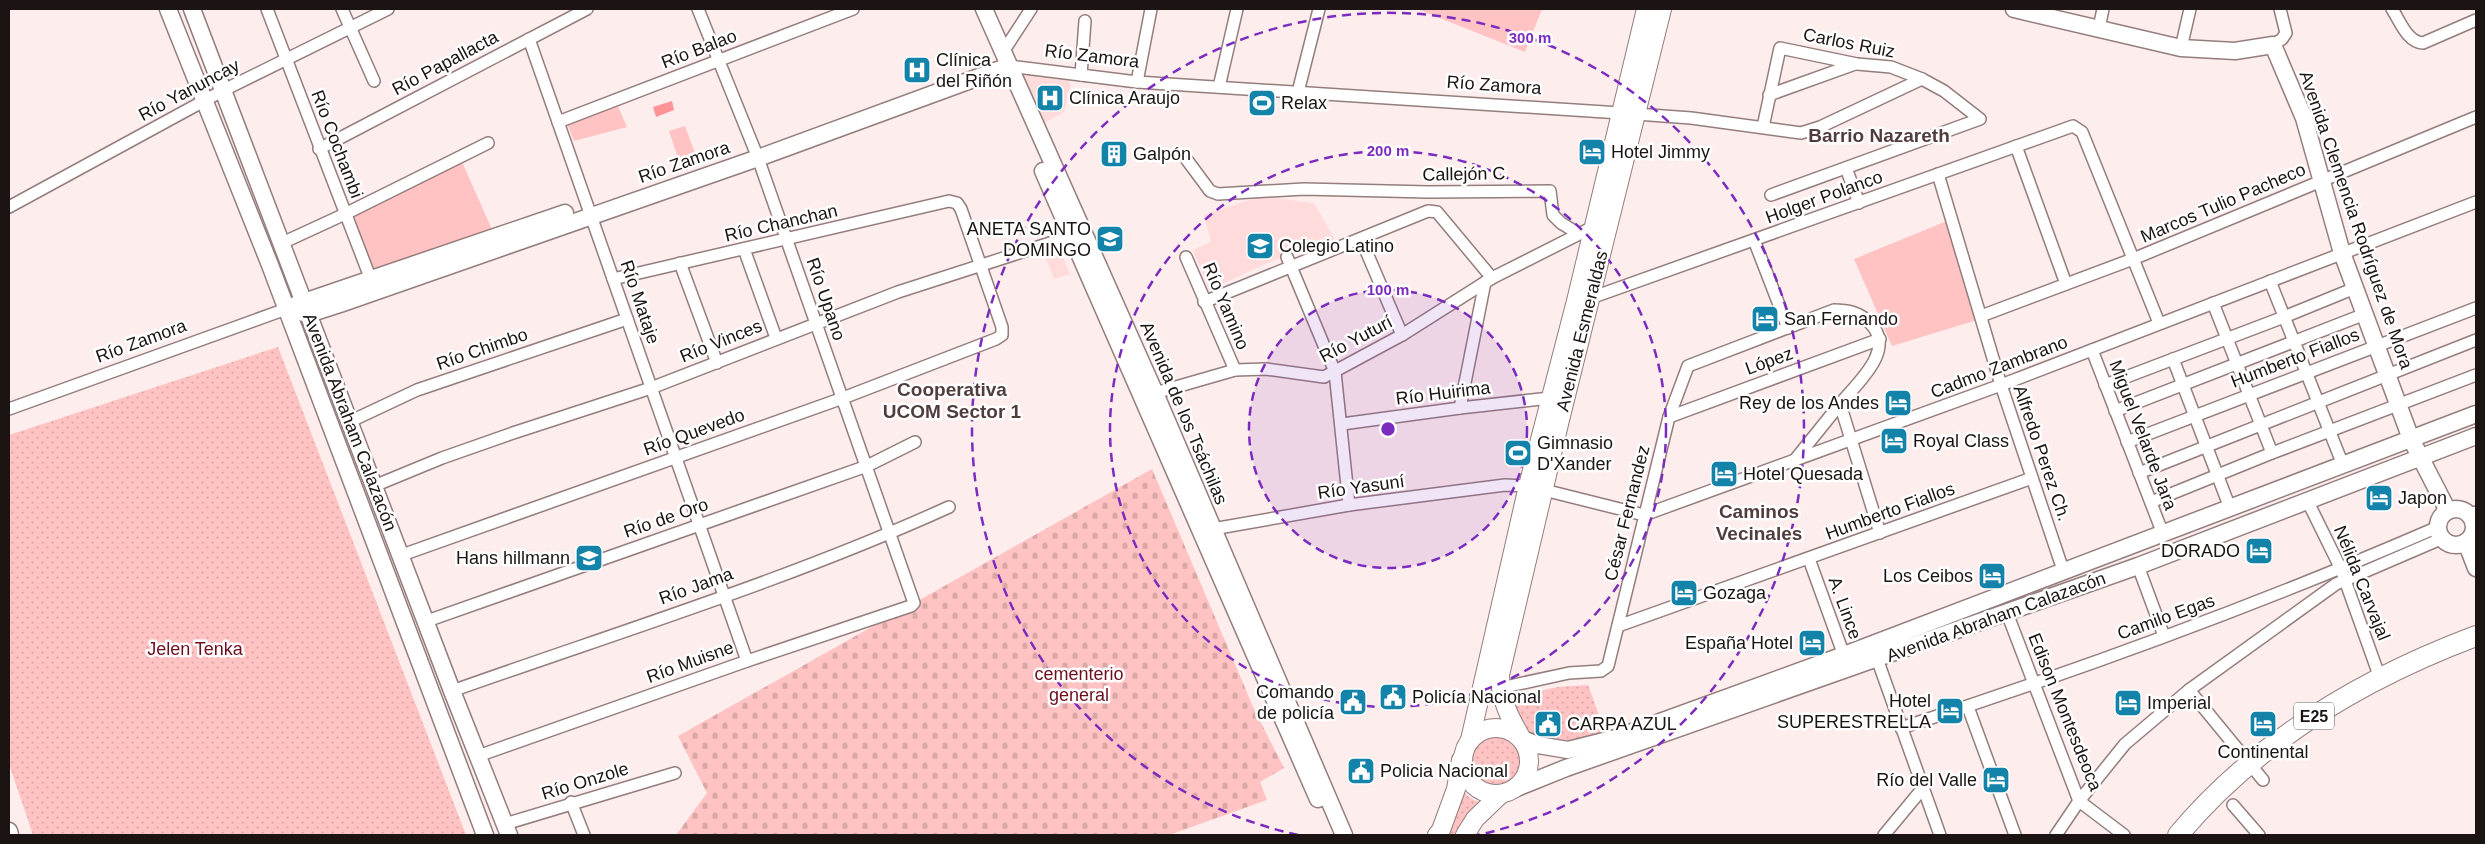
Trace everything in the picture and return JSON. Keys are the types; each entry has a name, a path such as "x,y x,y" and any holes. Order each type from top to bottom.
{"highway":[{"name":"E25","path":"2178,835 2216,796 2256,772 2312,717 2410,662 2476,636"}],"main road":[{"name":"Avenida Abraham Calazacón","path":"168,9 206,100 485,835"},
{"name":"Avenida Abraham Calazacón","path":"192,9 351,421 452,691 507,830"},
{"name":"Avenida de los Tsáchilas","path":"973,9 1001,61 1148,395 1333,835"},
{"name":"Avenida de los Tsáchilas","path":"984,9 1001,61"},
{"name":"Avenida Esmeraldas","path":"1437,835 1441,830 1456,789 1458,767 1467,745 1583,300 1628,113 1646,9"},
{"name":"Avenida Esmeraldas","path":"1522,739 1505,707 1500,688 1500,676 1515,604 1550,398 1583,300 1586,230 1628,113 1662,9"},
{"path":"2018,9 2181,48 2236,51 2273,45"},
{"name":"Avenida Clemencia Rodríguez de Mora","path":"2273,45 2304,118 2342,253 2411,439 2448,511"},
{"name":"Río Zamora","path":"286,309 307,308 756,152 1001,61"},
{"name":"Avenida Abraham Calazacón","path":"1874,652 2063,570 2163,534 2476,414"},
{"name":"Avenida Abraham Calazacón","path":"1465,835 1475,819 1507,791 1874,652 2007,613 2138,566 2476,436"},
{"path":"2472,535 2451,544 2440,533 2441,518 2448,511 2460,509 2473,513 2472,535 2476,568"},
{"name":"Avenida de los Tsáchilas","path":"1206,531 1344,835"},
{"name":"Avenida Abraham Calazacón","path":"1522,739 1552,748 1568,750 1591,746 1846,662"},
{"path":"1490,728 1502,728 1513,732 1522,739 1528,749 1530,760 1528,771 1522,781 1507,791 1490,793 1479,790 1471,782 1464,767 1467,745 1479,732 1490,728"},
{"path":"9,831 10,835"}],"street":[{"name":"Río Cochambi","path":"267,9 319,149 373,285"},
{"path":"342,9 374,82"},
{"name":"Río Yanuncay","path":"9,206 224,90 388,9"},
{"name":"Río Papallacta","path":"319,149 587,9"},
{"name":"Río Upano","path":"698,9 756,152 914,603"},
{"name":"Río Balao","path":"558,122 853,9"},
{"path":"1001,61 1031,9"},
{"path":"1137,82 1151,9"},
{"path":"1219,88 1237,9"},
{"path":"1298,92 1319,9"},
{"path":"2100,28 2103,9"},
{"path":"2181,48 2190,9"},
{"path":"2273,45 2282,39 2286,33 2280,9"},
{"path":"2392,9 2410,38 2416,43 2423,43 2476,20"},
{"path":"1081,75 1085,21"},
{"name":"Río Mataje","path":"529,39 747,661"},
{"name":"Carlos Ruiz","path":"1763,127 1780,48 1857,64 1891,67 1922,79 1944,91 1979,117 1979,121 1846,168"},
{"name":"Río Zamora","path":"1001,61 1081,75 1137,82 1628,113 1763,127 1801,133 1820,128 1922,79"},
{"path":"1769,95 1857,64"},
{"name":"Marcos Tulio Pacheco","path":"1981,316 2133,260 2476,117"},
{"name":"Holger Polanco","path":"1583,300 2073,126 2082,132 2133,260"},
{"path":"282,243 488,143"},
{"path":"2016,146 2066,284"},
{"name":"Callejón C","path":"1187,160 1210,191 1218,194 1304,189 1373,192 1550,191 1553,215 1561,224 1586,230"},
{"path":"1772,195 1846,168 1859,203"},
{"name":"Alfredo Perez Ch.","path":"1938,174 2001,385 2063,570"},
{"name":"Río Chanchan","path":"613,279 943,202 957,203 964,217 979,266"},
{"name":"Cadmo Zambrano","path":"1644,516 1850,442 2476,202"},
{"path":"1204,302 1289,264 1361,239 1433,210 1437,212 1488,280 1460,408"},
{"name":"Río Yuturí","path":"1148,395 1235,370 1266,368 1324,377 1402,334 1488,280 1586,230"},
{"name":"Río Vinces","path":"374,486 496,439 651,388 898,292 1077,234"},
{"path":"1361,239 1402,334"},
{"path":"1754,240 1788,328 1834,310 1846,310 1859,314 1868,321 1876,330 1880,344 1873,363 1793,463"},
{"path":"744,249 776,338"},
{"name":"Río Yamino","path":"1186,256 1204,302 1235,370"},
{"path":"2133,260 2159,323"},
{"path":"680,263 717,363"},
{"path":"1289,264 1335,372 1342,424 1349,505"},
{"name":"Río Quevedo","path":"402,555 843,398 996,339 1002,335 1002,326 979,266"},
{"path":"2270,281 2343,465"},
{"path":"2105,385 2355,288"},
{"path":"2213,302 2272,453"},
{"name":"Humberto Fiallos","path":"2127,442 2476,308"},
{"name":"Río Zamora","path":"9,409 286,309"},
{"path":"2115,411 2365,314"},
{"name":"Río Chimbo","path":"351,421 416,390 627,319"},
{"name":"César Fernandez","path":"1500,688 1569,673 1601,671 1608,666 1669,417 1688,366 1788,328"},
{"path":"2139,473 2476,340"},
{"name":"López","path":"1669,417 1880,344"},
{"name":"Miguel Velarde Jara","path":"2092,350 2163,534"},
{"path":"2172,358 2230,508"},
{"path":"2151,502 2329,430 2476,375"},
{"name":"Río Huirima","path":"1342,424 1550,398"},
{"path":"1840,404 1850,442 1880,533"},
{"name":"Río de Oro","path":"427,621 867,466 915,442"},
{"name":"Humberto Fiallos","path":"1618,626 2032,478"},
{"name":"Río Yasuní","path":"1206,531 1349,505 1506,485 1535,488"},
{"path":"1535,488 1644,516"},
{"name":"Nélida Carvajal","path":"2308,502 2342,574 2380,678"},
{"name":"Río Jama","path":"452,691 890,534 949,507"},
{"name":"Camilo Egas","path":"1901,728 2034,684 2342,574 2440,533"},
{"name":"A. Lince","path":"1809,559 1846,662"},
{"path":"2138,566 2164,636"},
{"name":"Camilo Egas","path":"2056,835 2079,801 2125,744 2189,690 2342,574"},
{"name":"Río Muisne","path":"478,756 747,661 911,606 914,603"},
{"name":"Edison Montesdeoca","path":"2007,613 2079,801 2124,835"},
{"path":"1874,652 1940,835"},
{"path":"2189,690 2256,772"},
{"path":"1968,706 2015,835"},
{"name":"Río Onzole","path":"507,830 571,802 675,773"},
{"path":"1884,835 1923,788"},
{"path":"571,802 584,835"},
{"path":"2233,805 2259,835"}],"shaded area":[{"name":"Clínica Araujo","path":"1021,70 1066,75 1071,85 1064,112 1044,123"},
{"path":"672,101 674,110 656,117 653,107"},
{"name":"Colegio Latino","path":"1261,196 1314,203 1335,240 1274,260 1209,290 1193,250 1211,242 1204,215"},
{"path":"1058,244 1070,274 1054,279 1043,251"}],"green space":[{"path":"1417,9 1542,9 1525,52"},
{"path":"617,104 627,127 574,141 566,121"},
{"path":"685,126 696,156 679,161 669,131"},
{"path":"462,162 494,234 375,275 353,217"},
{"path":"1947,221 1977,320 1892,346 1854,259"},
{"name":"Jelen Tenka","path":"278,347 466,835 33,835 9,764 9,435"},
{"name":"cementerio general","path":"1152,469 1254,709 1284,768 1260,782 1267,800 1169,835 676,835 707,793 678,736"},
{"path":"1588,685 1606,734 1572,746 1534,739 1521,725 1511,697 1558,687"},
{"path":"1492,734 1502,734 1512,738 1520,746 1524,761 1520,776 1512,784 1502,788 1492,788 1482,784 1474,776 1470,766 1470,756 1474,746 1482,738"},
{"path":"1462,788 1470,797 1489,805 1462,835 1445,835"}],"place":[{"name":"Clínica del Riñón","path":"917,70"},
{"name":"Clínica Araujo","path":"1050,98"},
{"name":"Relax","path":"1262,103"},
{"name":"Hotel Jimmy","path":"1592,152"},
{"name":"Galpón","path":"1114,154"},
{"name":"ANETA SANTO DOMINGO","path":"1110,239"},
{"name":"Colegio Latino","path":"1260,246"},
{"name":"San Fernando","path":"1765,319"},
{"name":"Rey de los Andes","path":"1898,403"},
{"name":"Royal Class","path":"1894,441"},
{"name":"Gimnasio D'Xander","path":"1518,453"},
{"name":"Hotel Quesada","path":"1724,474"},
{"name":"Japon","path":"2379,498"},
{"name":"DORADO","path":"2259,551"},
{"name":"Hans hillmann","path":"589,558"},
{"name":"Los Ceibos","path":"1992,576"},
{"name":"Gozaga","path":"1684,593"},
{"name":"España Hotel","path":"1812,643"},
{"name":"Policía Nacional","path":"1393,697"},
{"name":"Comando de policía","path":"1353,702"},
{"name":"Imperial","path":"2128,703"},
{"name":"Hotel SUPERESTRELLA","path":"1950,711"},
{"name":"CARPA AZUL","path":"1548,724"},
{"name":"Continental","path":"2263,724"},
{"name":"Policia Nacional","path":"1361,771"},
{"name":"Río del Valle","path":"1996,780"}],"district":[{"name":"Barrio Nazareth","path":"1879,135"},
{"name":"Cooperativa UCOM Sector 1","path":"952,400"},
{"name":"Caminos Vecinales","path":"1759,522"}]}
